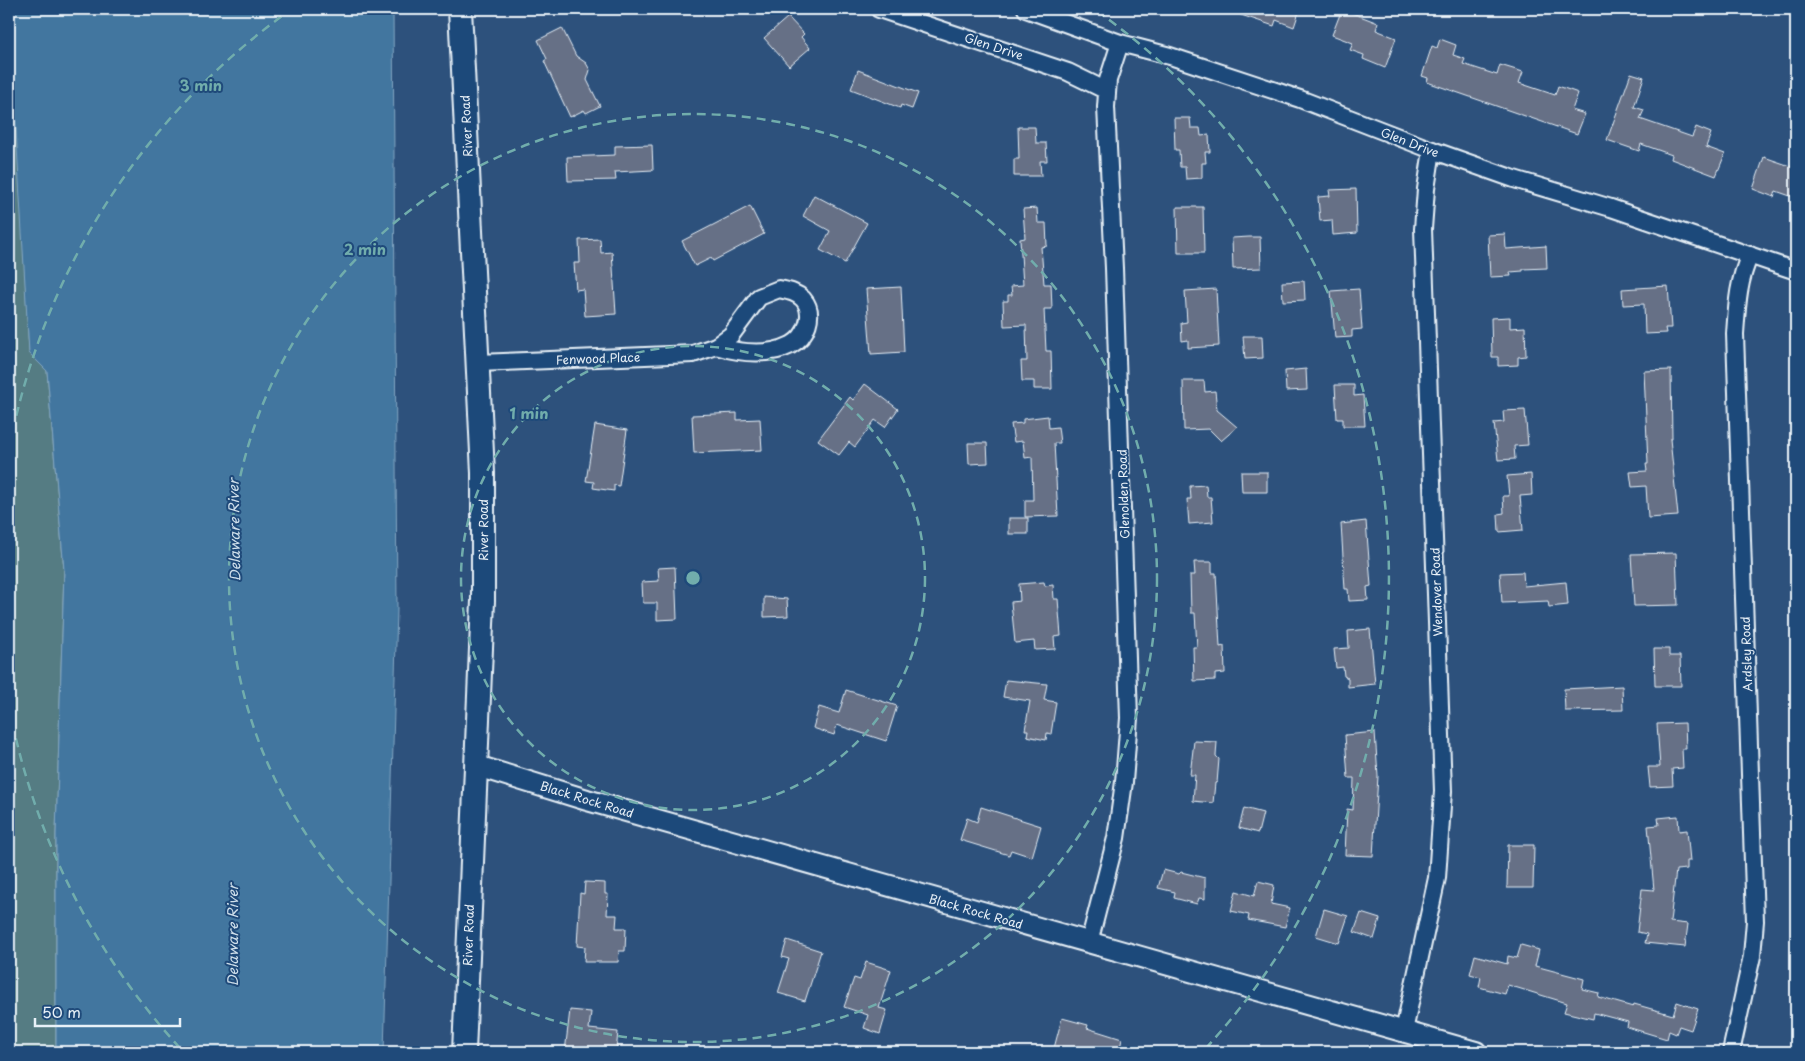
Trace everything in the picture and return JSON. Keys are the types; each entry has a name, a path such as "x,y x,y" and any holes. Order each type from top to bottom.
{"main road":[{"name":"River Road","path":"460,9 483,474 484,601 464,1052"}],"street":[{"name":"Glen Drive","path":"879,9 1059,68 1107,91"},
{"name":"Glen Drive","path":"1026,9 1120,43 1170,56 1300,99 1432,150 1796,271"},
{"name":"Glenolden Road","path":"1089,943 1116,838 1124,782 1129,718 1127,603 1107,91 1120,43"},
{"name":"Wendover Road","path":"1404,1031 1437,878 1442,800 1423,228 1432,150"},
{"name":"Ardsley Road","path":"1731,1052 1752,956 1756,921 1735,334 1738,294 1742,274 1750,255"},
{"name":"Fenwood Place","path":"478,363 693,354 716,346 731,335 759,297 770,291 779,289 792,292 806,303 809,322 805,333 791,346 774,351 753,353 716,346"},
{"name":"Black Rock Road","path":"477,766 587,800 1476,1052"}],"green space":[{"path":"9,32 14,65 29,352 47,371 64,570 56,835 56,1052 9,1052"}],"water":[{"name":"Delaware River","path":"9,9 393,9 397,609 384,1052 56,1052 56,835 64,570 47,371 29,353"}],"building":[{"path":"1232,9 1300,9 1294,27 1276,20 1274,26 1232,12"},
{"path":"1342,9 1378,23 1376,30 1396,38 1385,68 1363,59 1364,55 1350,50 1353,43 1332,35"},
{"path":"788,17 804,34 801,37 810,48 789,66 764,38"},
{"path":"562,28 576,56 586,63 590,70 587,80 600,106 586,113 584,110 570,117 544,61 547,59 538,40"},
{"path":"1440,39 1456,45 1453,55 1465,59 1463,64 1497,75 1500,65 1523,72 1519,83 1555,95 1558,86 1578,93 1572,110 1585,114 1577,134 1427,82 1428,78 1422,76 1432,46 1437,48"},
{"path":"858,70 918,93 912,109 901,105 900,108 851,89"},
{"path":"1631,73 1644,77 1634,107 1644,110 1640,119 1692,137 1696,127 1711,133 1706,147 1725,154 1716,176 1671,159 1672,155 1641,144 1639,151 1607,140"},
{"path":"1174,118 1190,118 1191,128 1200,128 1201,136 1209,135 1210,152 1205,152 1206,163 1202,163 1202,178 1186,179 1185,167 1180,167 1179,150 1175,150"},
{"path":"1018,127 1035,127 1036,143 1046,143 1047,161 1040,161 1041,176 1014,176 1014,159 1019,159"},
{"path":"652,145 653,170 615,172 616,180 568,181 567,157 615,155 615,146"},
{"path":"1764,157 1796,168 1796,198 1776,191 1774,197 1753,189"},
{"path":"1356,189 1357,233 1333,235 1332,220 1320,221 1318,197 1330,196 1329,190"},
{"path":"814,195 867,223 845,263 820,250 830,231 803,216"},
{"path":"750,206 764,234 713,261 711,258 695,266 682,241"},
{"path":"1177,207 1203,207 1204,253 1178,253"},
{"path":"1037,208 1038,223 1046,223 1047,246 1041,247 1044,284 1051,284 1052,309 1044,309 1046,351 1051,351 1052,389 1034,389 1034,381 1022,381 1021,361 1027,361 1026,325 1004,326 1003,301 1008,301 1008,295 1012,295 1011,286 1023,285 1020,239 1025,238 1023,209"},
{"path":"1505,234 1506,249 1546,246 1547,268 1523,269 1523,271 1510,272 1511,276 1490,277 1488,235"},
{"path":"1260,237 1261,268 1233,269 1232,238"},
{"path":"600,239 601,253 612,252 616,314 585,316 583,289 576,290 574,263 580,263 579,240"},
{"path":"1304,281 1305,300 1283,301 1282,282"},
{"path":"1668,286 1671,328 1665,328 1666,333 1645,334 1644,304 1623,305 1622,289"},
{"path":"901,287 904,352 871,354 866,289"},
{"path":"1216,289 1219,346 1188,348 1188,340 1182,341 1181,323 1187,322 1185,291"},
{"path":"1359,289 1362,329 1352,330 1352,337 1335,338 1331,291"},
{"path":"1510,317 1510,328 1525,327 1526,356 1518,357 1518,365 1498,366 1498,357 1492,357 1491,318"},
{"path":"1243,336 1262,336 1263,358 1245,359"},
{"path":"1306,369 1307,390 1286,391 1285,371"},
{"path":"1671,370 1672,439 1670,439 1678,516 1648,518 1646,486 1632,487 1630,472 1647,471 1646,464 1648,464 1644,371"},
{"path":"1183,381 1204,381 1205,392 1215,391 1217,410 1237,427 1221,441 1209,429 1184,430"},
{"path":"865,384 898,409 885,427 875,420 855,447 849,442 839,455 818,440 850,397 853,400"},
{"path":"1335,385 1354,385 1354,396 1363,395 1365,426 1343,426 1343,419 1337,419"},
{"path":"1525,410 1528,445 1514,446 1515,459 1498,460 1494,423 1504,422 1503,411"},
{"path":"737,413 737,420 760,419 762,450 694,453 692,415"},
{"path":"1048,416 1049,428 1058,427 1060,443 1054,443 1058,516 1025,517 1025,500 1033,500 1032,457 1025,458 1023,441 1014,442 1011,424 1023,423 1023,419"},
{"path":"595,425 627,430 619,486 614,485 614,491 593,488 594,482 586,481"},
{"path":"968,443 987,443 988,463 969,464"},
{"path":"1241,472 1267,472 1267,492 1242,492"},
{"path":"1531,474 1532,495 1520,496 1523,530 1499,532 1498,514 1504,513 1503,496 1509,496 1507,476"},
{"path":"1206,485 1207,497 1211,497 1213,522 1189,524 1187,499 1191,499 1190,486"},
{"path":"1009,518 1028,518 1028,534 1009,534"},
{"path":"1366,521 1371,586 1367,587 1368,600 1349,601 1348,589 1345,589 1341,524"},
{"path":"1676,553 1678,605 1634,606 1631,554"},
{"path":"1194,562 1212,562 1212,573 1216,573 1220,647 1224,646 1225,673 1215,674 1215,680 1194,681 1193,647 1197,647 1195,613 1191,613 1190,575 1195,575"},
{"path":"675,567 677,619 657,620 657,603 643,603 642,582 659,581 658,568"},
{"path":"1523,572 1524,586 1566,582 1568,605 1549,607 1548,601 1502,603 1500,573"},
{"path":"1044,582 1045,586 1053,585 1054,599 1058,599 1061,636 1054,637 1055,649 1035,650 1034,641 1015,643 1011,602 1020,601 1019,584"},
{"path":"764,597 787,599 788,616 764,617"},
{"path":"1370,629 1375,684 1348,687 1348,678 1344,676 1343,667 1336,668 1334,649 1349,648 1348,631"},
{"path":"1654,649 1669,649 1669,656 1680,656 1681,686 1655,686"},
{"path":"1006,680 1047,684 1044,700 1056,702 1051,734 1047,733 1046,740 1027,736 1028,730 1025,730 1030,701 1003,697"},
{"path":"1622,686 1623,710 1565,711 1564,689"},
{"path":"846,690 897,706 886,741 837,725 834,735 813,728 819,707 839,713"},
{"path":"1685,723 1686,749 1682,749 1683,768 1672,769 1673,786 1650,787 1648,767 1660,767 1657,724"},
{"path":"1375,732 1378,776 1373,856 1345,855 1347,809 1353,810 1354,778 1348,778 1345,735"},
{"path":"1194,741 1217,742 1216,756 1219,759 1213,803 1193,801 1195,775 1190,775"},
{"path":"981,807 1041,826 1032,857 1011,850 1009,855 960,840 967,818 977,822"},
{"path":"1244,808 1263,813 1258,833 1239,828"},
{"path":"1678,816 1679,831 1687,830 1690,861 1687,861 1687,869 1676,870 1670,922 1688,924 1685,947 1645,943 1647,934 1637,932 1642,889 1654,890 1648,826 1659,825 1658,818"},
{"path":"1508,845 1534,845 1533,888 1507,888"},
{"path":"1163,870 1205,878 1205,899 1199,898 1197,904 1174,898 1175,892 1158,888"},
{"path":"1258,881 1274,885 1271,904 1290,908 1285,927 1248,920 1249,915 1231,911 1236,891 1254,896"},
{"path":"585,882 605,883 605,894 608,894 607,915 617,915 616,928 626,928 625,951 619,951 618,962 584,962 585,947 577,946 580,893 584,894"},
{"path":"1324,909 1348,916 1339,943 1316,936"},
{"path":"1361,913 1380,919 1374,939 1354,932"},
{"path":"787,940 821,951 805,1001 778,993 789,959 782,957"},
{"path":"1521,945 1539,950 1535,966 1584,979 1582,989 1599,993 1598,997 1633,1007 1634,1004 1673,1015 1677,1002 1698,1009 1691,1030 1679,1026 1676,1034 1669,1031 1667,1039 1627,1027 1628,1022 1594,1013 1593,1019 1564,1012 1567,1003 1508,985 1505,994 1479,987 1481,977 1470,974 1475,955 1507,964 1508,956 1517,958"},
{"path":"866,962 891,970 879,1008 887,1010 880,1034 864,1028 868,1015 844,1007 854,978 860,980"},
{"path":"570,1010 591,1012 589,1029 618,1032 616,1052 565,1052"},
{"path":"1062,1018 1088,1025 1087,1028 1122,1039 1119,1052 1053,1052"}]}
